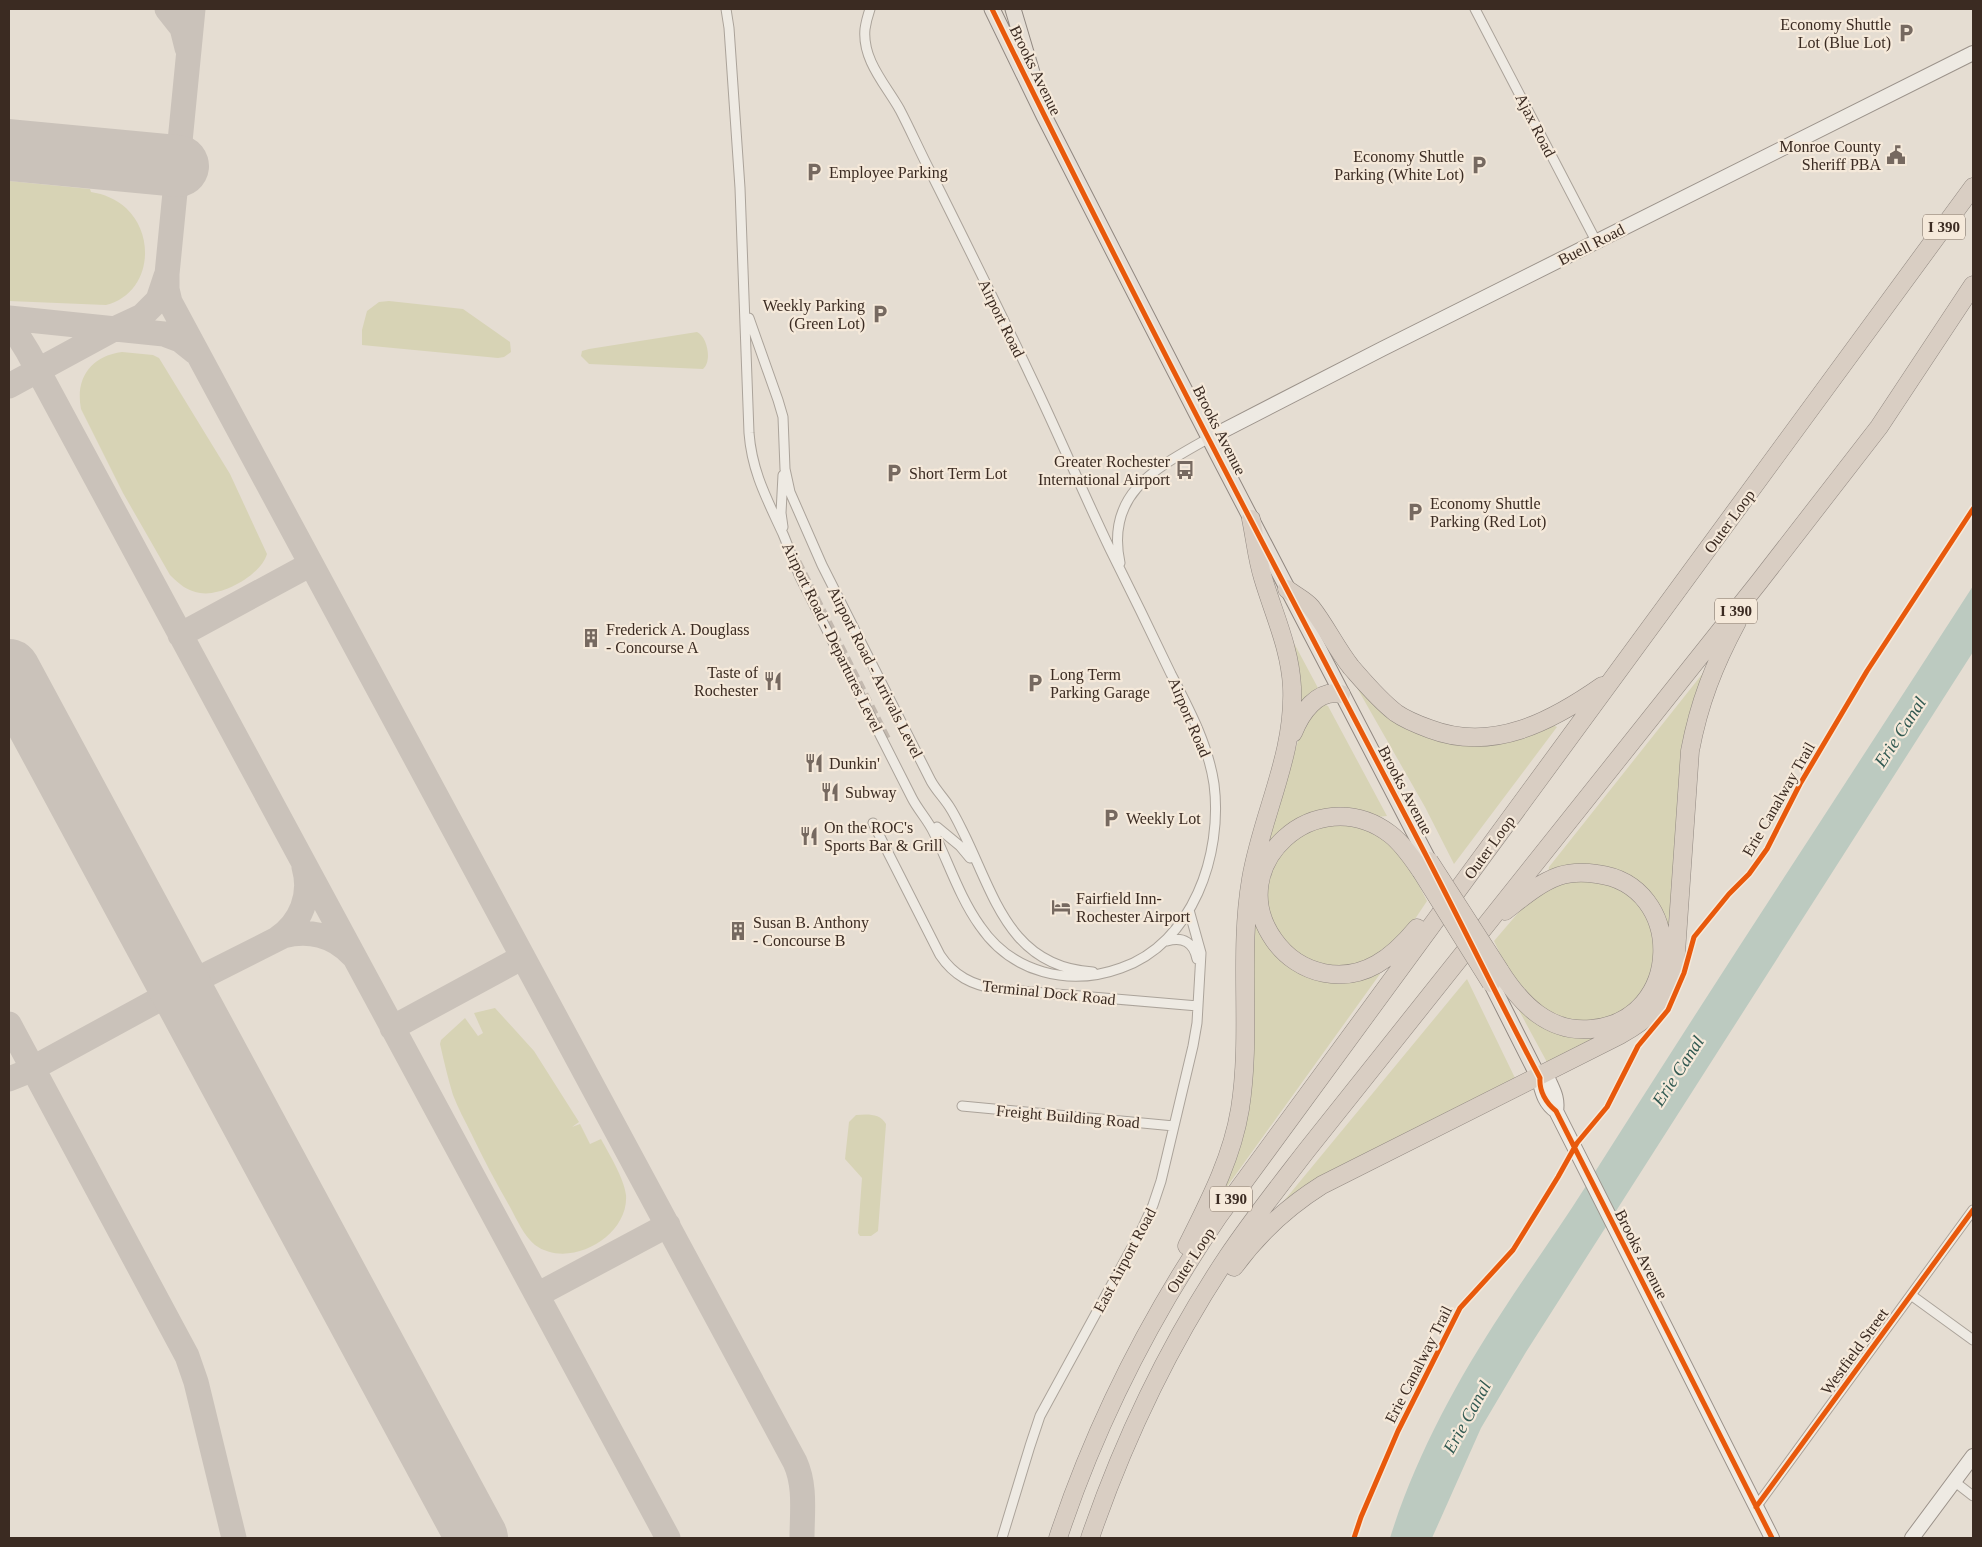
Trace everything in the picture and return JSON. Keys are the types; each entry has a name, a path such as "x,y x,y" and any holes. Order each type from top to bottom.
{"highway":[{"name":"Outer Loop","path":"1058,1538 1096,1437 1139,1346 1181,1273 1218,1217 1973,187"},
{"name":"Outer Loop","path":"1090,1538 1123,1450 1159,1374 1200,1300 1256,1216 1759,582 1879,427 1973,285"},
{"path":"1251,519 1263,577 1281,628 1291,669 1292,713 1285,759"},
{"path":"1159,1374 1244,1254 1290,1208 1338,1177 1539,1077 1634,1027 1655,1012 1671,986 1675,967 1690,751 1697,716 1720,654 1759,582"},
{"path":"1287,589 1310,606 1346,661 1397,714 1439,733 1479,738 1527,729 1569,709 1613,679"},
{"path":"1139,1346 1214,1192 1234,1138 1243,1082 1247,919 1250,884 1255,860 1285,759 1298,722 1307,708 1324,696 1341,694"},
{"path":"1458,891 1429,912 1404,944 1392,955 1374,966 1352,973 1328,974 1315,971 1298,963 1277,944 1263,919 1260,889 1262,875 1270,856 1291,832 1302,825 1318,819 1345,816 1378,826 1425,866 1496,977 1544,1019 1574,1029 1599,1028 1625,1018 1639,1008 1650,995 1658,979 1661,966 1662,939 1654,912 1635,891 1613,877 1585,872 1561,875 1547,881 1485,926"}],"main road":[{"name":"Brooks Avenue","path":"992,9 1044,116 1341,694 1425,866"},
{"path":"1013,9 1044,116"},
{"name":"Brooks Avenue","path":"1496,977 1539,1077"}],"street":[{"path":"726,9 730,28 745,299"},
{"name":"Airport Road","path":"870,9 864,33 871,61 900,111 996,304 1125,579 1196,723 1211,769 1215,803 1212,844 1203,877 1189,910 1179,927 1164,942 1143,958 1113,971"},
{"name":"Ajax Road","path":"1475,9 1596,242"},
{"name":"Buell Road","path":"1210,438 1973,53"},
{"name":"Airport Road - Departures Level","path":"745,299 748,426 756,473 765,498 784,532 800,577 813,604 914,802 935,829 970,911 990,939 1017,962 1046,973 1078,977 1113,971"},
{"name":"Airport Road - Arrivals Level","path":"745,299 755,338 781,408 784,425 786,469 790,492 822,565 931,781 952,811 985,883"},
{"name":"Airport Road","path":"1125,579 1119,557 1118,536 1121,517 1130,498 1140,483 1156,469 1210,438"},
{"name":"Airport Road - Arrivals Level","path":"784,532 780,509 785,453"},
{"name":"Terminal Dock Road","path":"873,823 940,955 949,967 965,980 976,985 997,989 1198,1006"},
{"name":"Airport Road - Arrivals Level","path":"935,829 963,848 1010,928 1022,942 1036,953 1057,964 1072,969 1096,972 1113,971"},
{"name":"East Airport Road","path":"1002,1538 1040,1416 1146,1221 1159,1188 1193,1046 1198,1006 1201,953 1189,910"},
{"name":"East Airport Road","path":"1164,942 1176,938 1184,940 1196,950 1200,968"},
{"name":"Brooks Avenue","path":"1539,1077 1539,1086 1542,1092 1550,1106 1556,1111 1772,1538"},
{"name":"Freight Building Road","path":"962,1106 1174,1126"},
{"name":"Westfield Street","path":"1756,1506 1973,1210"},
{"path":"1911,1295 1973,1340"},
{"path":"1912,1538 1973,1456"},
{"path":"1955,1482 1973,1496"}],"shaded area":[{"path":"9,181 90,189 91,192 110,197 126,208 136,220 142,234 145,249 140,277 132,289 121,299 106,305 9,301"},
{"path":"389,301 463,309 510,342 511,352 504,357 498,358 362,345 362,330 367,311 379,302"},
{"path":"697,332 704,339 708,350 706,366 703,369 589,364 581,356 582,351 589,349"},
{"path":"122,352 153,355 159,358 230,474 267,554 257,570 240,583 219,592 209,593 195,592 183,587 170,575 123,493 81,409 80,398 83,378 88,370 102,358"},
{"path":"1295,645 1318,688 1297,709 1292,649"},
{"path":"1711,663 1671,927 1666,928 1621,873 1590,865 1548,872 1549,867"},
{"path":"1348,672 1427,732 1553,725 1557,727 1454,864 1425,807"},
{"path":"1323,704 1328,706 1387,816 1377,817 1354,812 1267,850 1263,847 1306,717"},
{"path":"1353,823 1394,845 1412,872 1427,901 1409,928 1392,945 1354,967 1315,965 1283,942 1267,914 1267,882 1279,851 1309,828"},
{"path":"1591,877 1623,889 1638,903 1650,919 1656,955 1648,985 1630,1007 1602,1022 1572,1022 1543,1010 1508,970 1494,941 1524,906 1562,880"},
{"path":"1251,912 1296,968 1375,969 1380,974 1221,1195 1239,1143"},
{"path":"1467,979 1515,1078 1315,1182 1286,1205 1283,1202"},
{"path":"1515,1003 1595,1033 1597,1041 1548,1064"},
{"path":"495,1008 534,1051 579,1122 572,1127 580,1124 590,1144 601,1139 616,1166 625,1188 624,1210 618,1224 607,1236 594,1245 580,1251 564,1254 549,1252 535,1245 527,1237 490,1170 453,1095 440,1044 441,1040 465,1018 478,1036 483,1033 474,1013"},
{"path":"856,1115 877,1116 886,1124 878,1231 871,1236 860,1236 858,1233 862,1178 845,1159 849,1122"}],"water":[{"name":"Erie Canal","path":"1973,586 1973,652 1526,1352 1481,1428 1432,1538 1390,1538 1424,1450 1453,1393 1485,1339 1576,1202"}],"taxiway":[{"path":"167,9 182,28 187,48"},
{"path":"193,9 167,274 167,289 170,302 795,1462 802,1490 802,1538"},
{"path":"9,386 114,329 142,316 158,300 166,276"},
{"path":"9,318 164,334 180,340 195,352"},
{"path":"9,328 20,339 28,352 668,1538"},
{"path":"180,635 311,564"},
{"path":"277,939 292,925 303,908 307,888 304,867"},
{"path":"9,1079 24,1073 180,988 283,936 302,933 320,935 329,938 352,955"},
{"path":"392,1028 523,957"},
{"path":"9,1024 187,1356 196,1382 234,1538"},
{"path":"537,1295 668,1225"}],"runway":[{"path":"9,150 178,166"},
{"path":"9,670 477,1538"}],"tunnel":[{"path":"797,562 887,740"}],"cycle path":[{"path":"992,9 1144,313 1540,1078 1544,1096 1556,1111 1772,1538"},
{"name":"Erie Canalway Trail","path":"1354,1538 1361,1517 1398,1431 1460,1308 1513,1250 1577,1143 1607,1107 1638,1046 1668,1010 1684,973 1694,937 1729,894 1749,874 1767,849 1800,784 1867,671 1973,509"},
{"path":"1756,1507 1973,1210"}],"place":[{"name":"Economy Shuttle Lot (Blue Lot)","path":"1906,33"},
{"name":"Monroe County Sheriff PBA","path":"1896,155"},
{"name":"Economy Shuttle Parking (White Lot)","path":"1479,165"},
{"name":"Employee Parking","path":"814,172"},
{"name":"Weekly Parking (Green Lot)","path":"880,314"},
{"name":"Greater Rochester International Airport","path":"1185,470"},
{"name":"Short Term Lot","path":"894,473"},
{"name":"Economy Shuttle Parking (Red Lot)","path":"1415,512"},
{"name":"Frederick A. Douglass - Concourse A","path":"591,638"},
{"name":"Taste of Rochester","path":"773,681"},
{"name":"Long Term Parking Garage","path":"1035,683"},
{"name":"Dunkin'","path":"814,763"},
{"name":"Subway","path":"830,792"},
{"name":"Weekly Lot","path":"1111,818"},
{"name":"On the ROC's Sports Bar & Grill","path":"809,836"},
{"name":"Fairfield Inn- Rochester Airport","path":"1061,907"},
{"name":"Susan B. Anthony - Concourse B","path":"738,931"}]}
